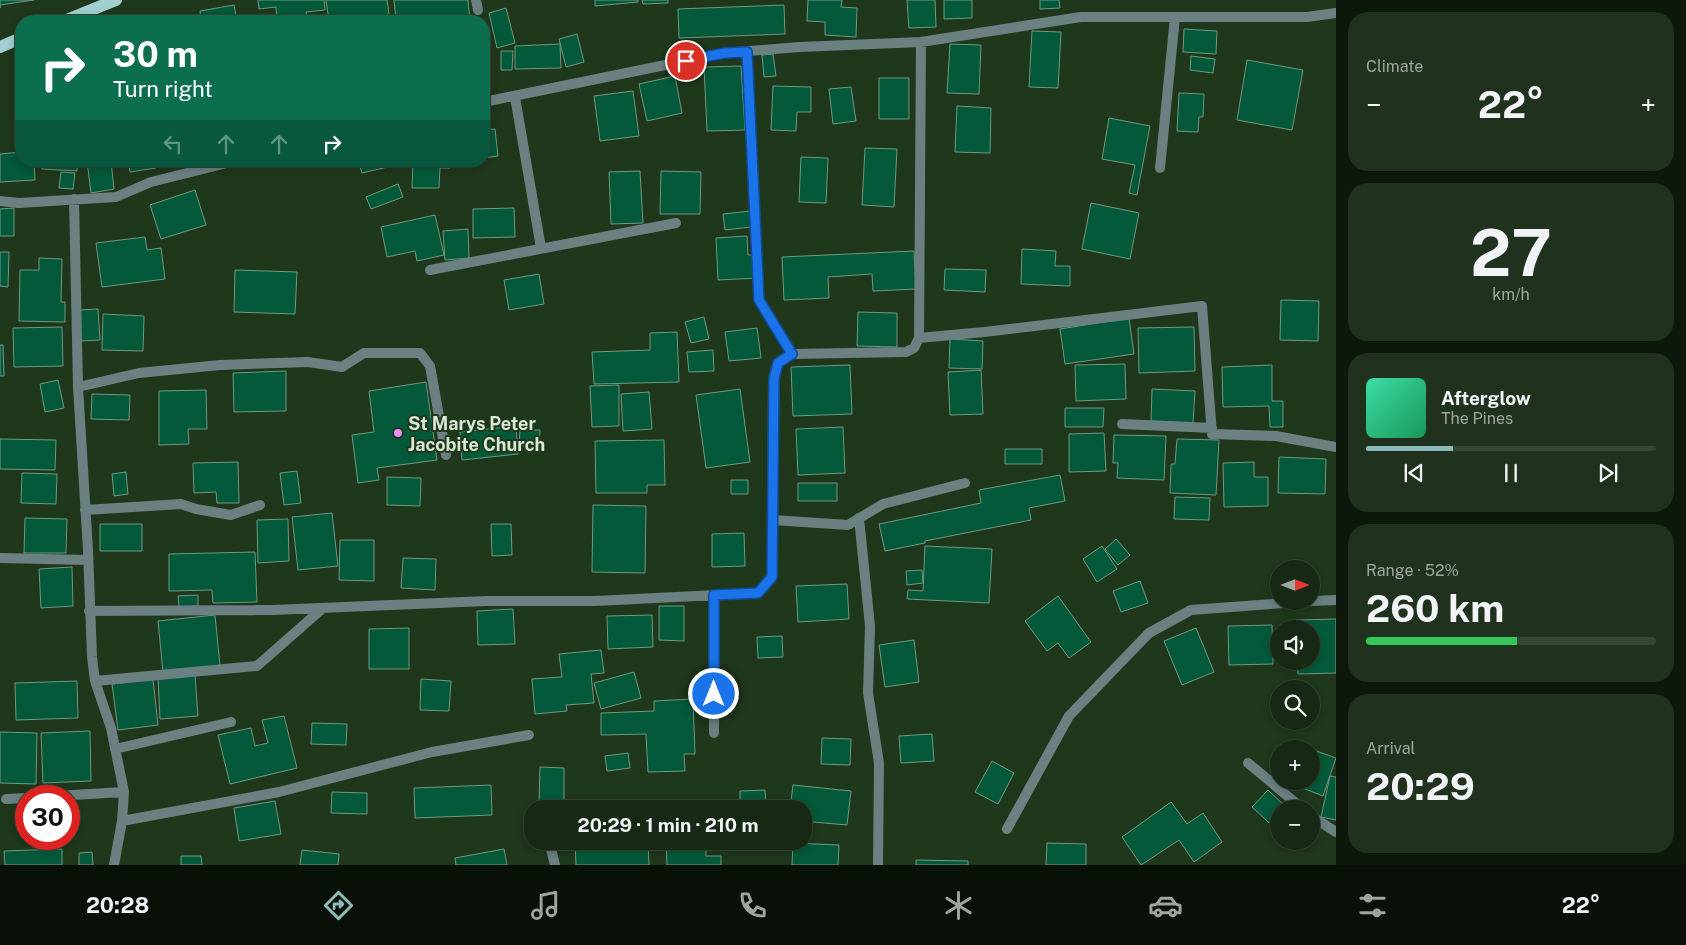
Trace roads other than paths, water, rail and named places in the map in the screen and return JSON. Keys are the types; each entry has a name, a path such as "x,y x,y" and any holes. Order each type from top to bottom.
{"main road":[{"path":"79,15 116,0"},
{"path":"0,47 15,41"}],"street":[{"path":"490,101 724,53 800,47 921,42 1081,17 1308,17 1336,13"},
{"path":"1160,168 1175,17"},
{"path":"89,611 273,610 486,601 595,601 758,593 772,577 774,379 778,363 792,354 906,352 914,348 919,338 921,42"},
{"path":"747,52 759,300 792,354"},
{"path":"515,97 541,248"},
{"path":"0,201 18,204 116,197 151,182 212,167"},
{"path":"74,199 78,387 88,560 89,611 95,681 112,728 124,792 122,822 114,865"},
{"path":"430,270 676,222"},
{"path":"919,338 1202,306 1212,434 1276,436 1336,446"},
{"path":"78,387 139,373 220,364 308,362 342,367 364,353 420,353 430,366 446,455"},
{"path":"1122,424 1212,428"},
{"path":"773,520 848,525 883,504 966,484"},
{"path":"85,510 181,504 196,509 231,515 260,505"},
{"path":"860,518 870,626 868,693 879,763 878,865"},
{"path":"0,558 88,560"},
{"path":"714,595 714,733"},
{"path":"1320,601 1336,600"},
{"path":"1008,829 1069,716 1149,633 1191,610 1270,604"},
{"path":"95,681 257,666 323,608"},
{"path":"115,749 231,722"},
{"path":"122,822 279,792 432,752 529,735"},
{"path":"1248,763 1292,800"},
{"path":"80,795 124,792"},
{"path":"6,799 15,799"},
{"path":"1320,822 1336,832"},
{"path":"552,850 556,865"}],"place":[{"name":"St Marys Peter Jacobite Church","path":"398,433"}]}
